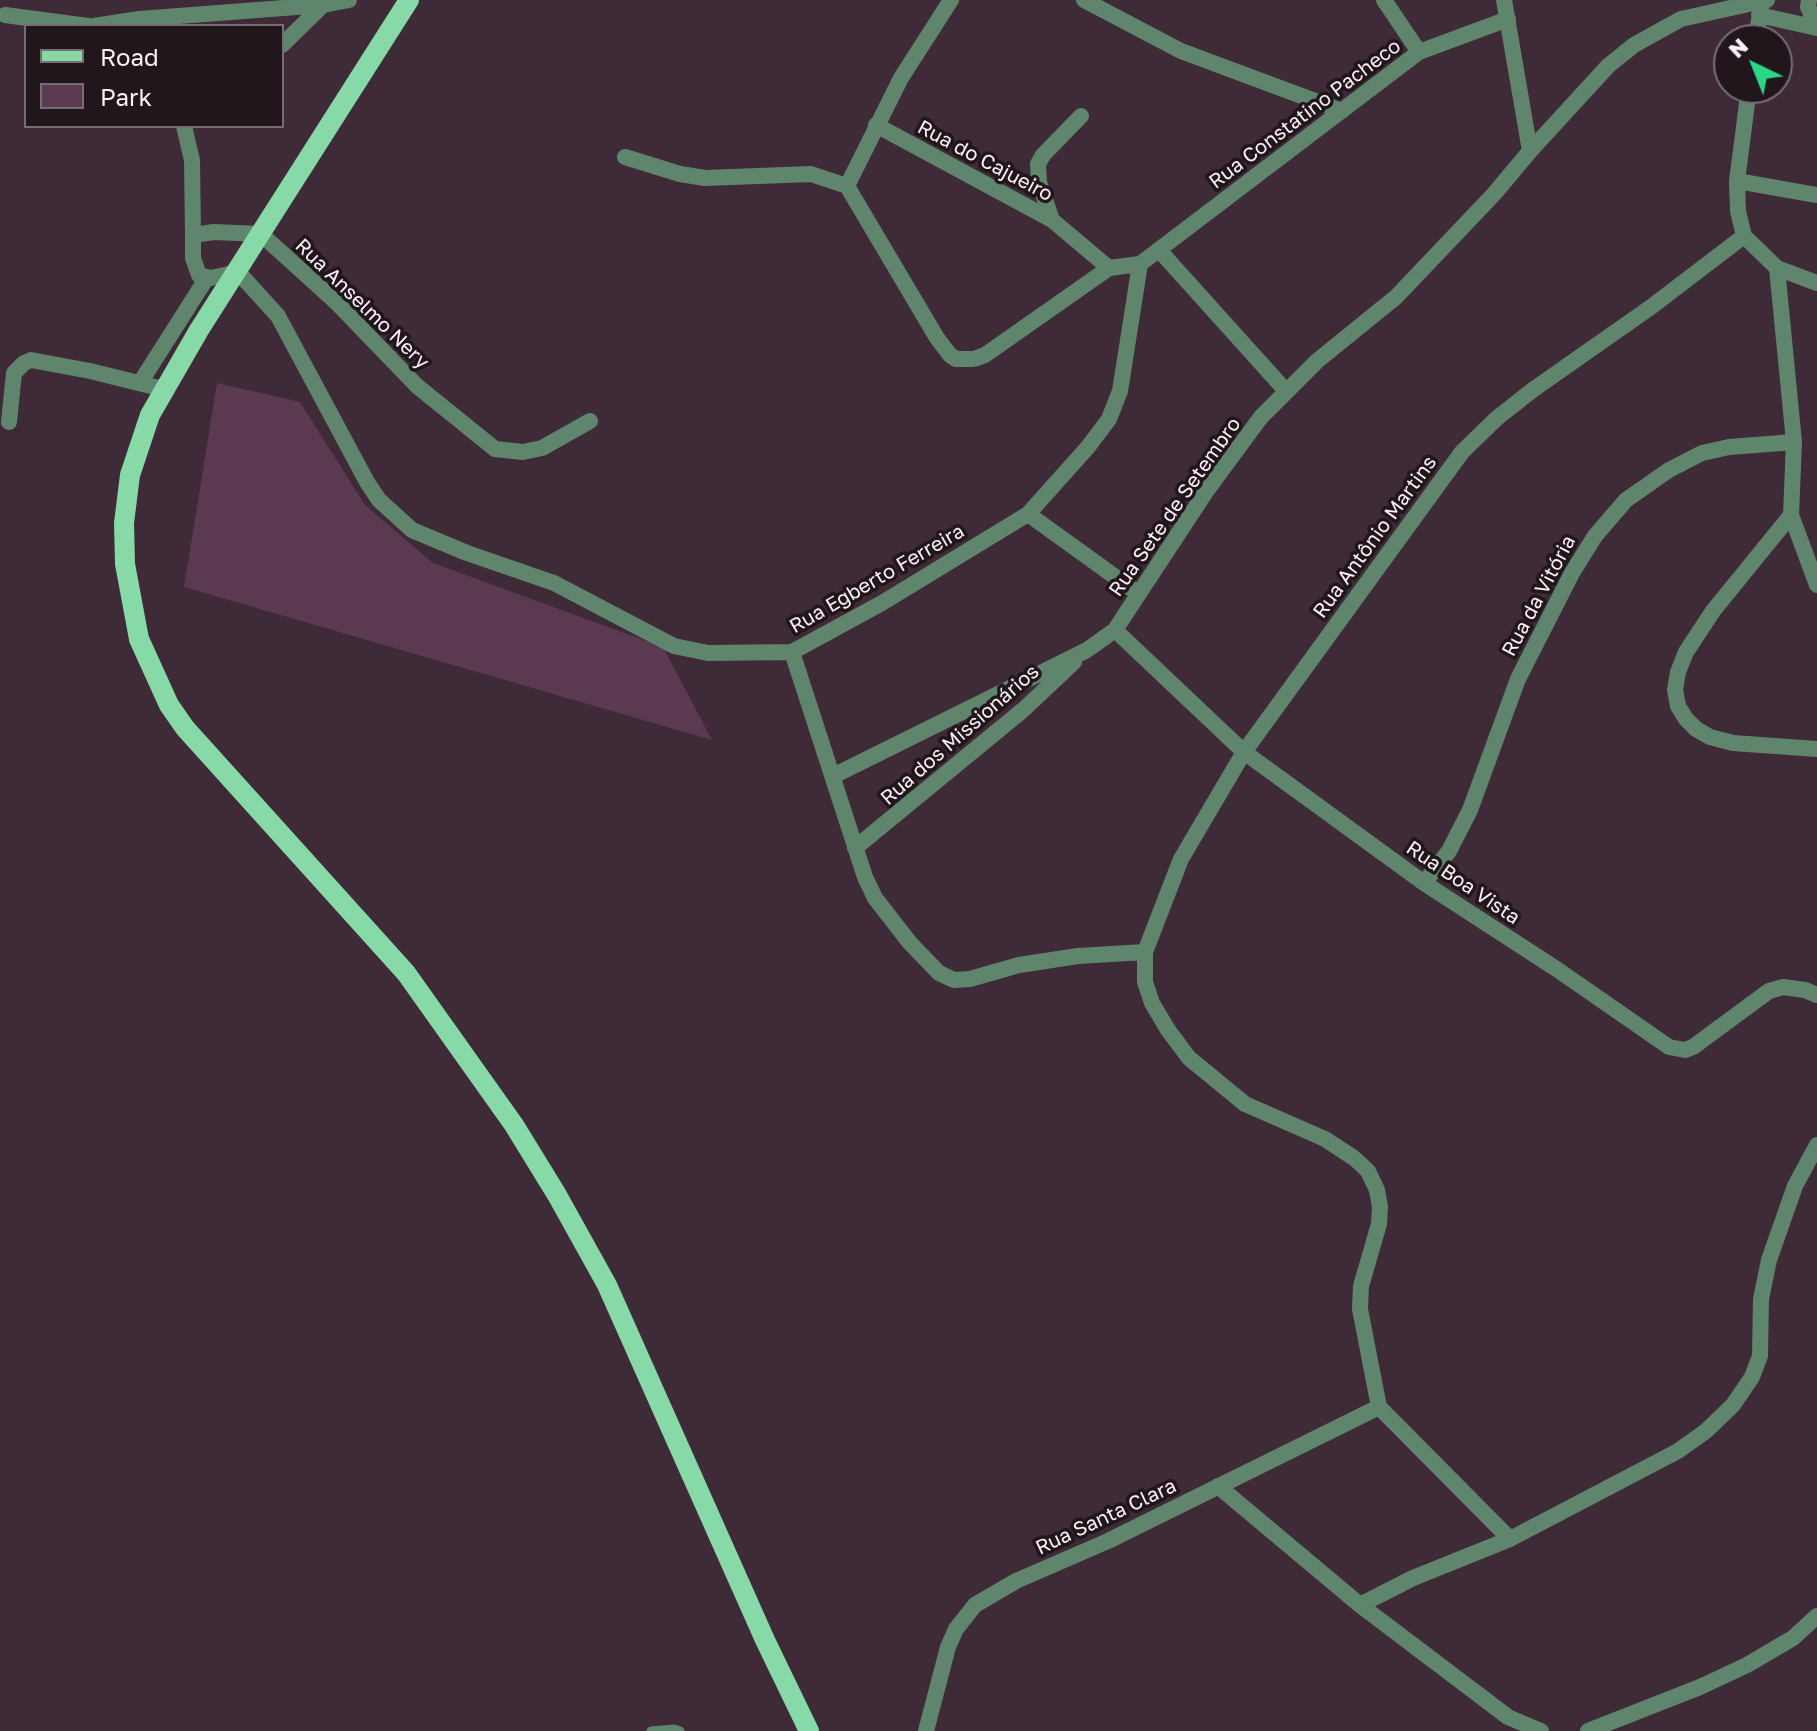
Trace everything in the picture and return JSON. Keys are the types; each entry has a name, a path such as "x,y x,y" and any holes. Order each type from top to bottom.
{"main road":[{"path":"409,0 163,389 150,415 133,464 124,523 129,597 139,639 169,705 211,760 406,973 514,1125 557,1195 607,1285 765,1640 809,1731"}],"street":[{"path":"130,24 183,21 349,0"},
{"path":"847,186 876,125 921,44 951,0"},
{"path":"1384,0 1419,52"},
{"path":"1504,0 1530,151"},
{"path":"1809,0 1808,7 1817,27"},
{"path":"1092,2 1181,51 1342,111"},
{"path":"284,43 323,5"},
{"path":"1763,6 1817,27"},
{"name":"Rua Sete de Setembro","path":"833,776 1087,650 1115,630 1205,493 1261,417 1317,361 1396,297 1494,194 1608,66 1634,45 1681,19 1763,6"},
{"path":"5,15 73,24"},
{"name":"Rua Constatino Pacheco","path":"1140,264 1419,52 1508,19"},
{"path":"1747,104 1737,181 1738,211 1744,236 1777,268 1817,283"},
{"path":"1052,220 1039,182 1038,164 1081,116"},
{"name":"Rua do Cajueiro","path":"876,125 1052,220 1109,268"},
{"path":"184,128 192,160 196,270 206,279 238,272"},
{"path":"625,157 680,174 705,178 811,174 847,186 937,338 950,355 965,360 985,355 1109,268 1140,264"},
{"path":"1737,181 1817,195"},
{"path":"193,235 214,232 261,234"},
{"name":"Rua Anselmo Nery","path":"261,234 336,302 417,386 495,449 523,452 542,448 590,421"},
{"name":"Rua Antônio Martins","path":"1145,952 1181,859 1244,752 1462,452 1497,418 1534,389 1651,307 1744,236"},
{"path":"1159,250 1286,391"},
{"name":"Rua Egberto Ferreira","path":"238,272 268,304 285,328 379,500 412,530 554,583 674,646 708,653 792,652 882,603 1028,514 1109,419 1120,391 1140,264"},
{"path":"1777,268 1794,442 1791,515 1817,585"},
{"path":"140,383 206,279"},
{"path":"9,422 14,373 31,360 163,389"},
{"name":"Rua da Vitória","path":"1424,883 1449,851 1470,810 1518,679 1572,573 1595,536 1626,500 1669,470 1702,453 1729,447 1794,442"},
{"path":"1028,514 1139,594"},
{"path":"1791,515 1742,572 1686,652 1675,690 1678,706 1686,719 1710,737 1733,743 1817,749"},
{"name":"Rua Boa Vista","path":"1115,630 1244,752 1424,883 1669,1047 1678,1050 1693,1047 1769,991 1783,987 1817,995"},
{"name":"Rua dos Missionários","path":"855,848 1023,710 1087,650"},
{"path":"792,652 855,848 875,898 910,943 939,973 954,980 970,979 1019,965 1078,956 1145,952 1145,982 1152,1003 1189,1058 1245,1104 1325,1139 1368,1171 1377,1190 1380,1207 1379,1224 1361,1286 1360,1309 1379,1407 1510,1539"},
{"path":"1360,1605 1413,1578 1510,1539 1678,1451 1706,1431 1733,1405 1752,1377 1760,1356 1761,1299 1766,1270 1795,1186 1817,1145"},
{"name":"Rua Santa Clara","path":"926,1731 948,1647 956,1629 975,1605 1016,1581 1108,1541 1379,1407"},
{"path":"1218,1486 1360,1605 1508,1717 1541,1731"},
{"path":"1588,1731 1747,1665 1793,1638 1817,1616"}],"lane":[{"path":"651,1731 680,1731"}],"green space":[{"path":"217,383 300,402 365,505 433,563 663,647 712,740 184,587"}]}
